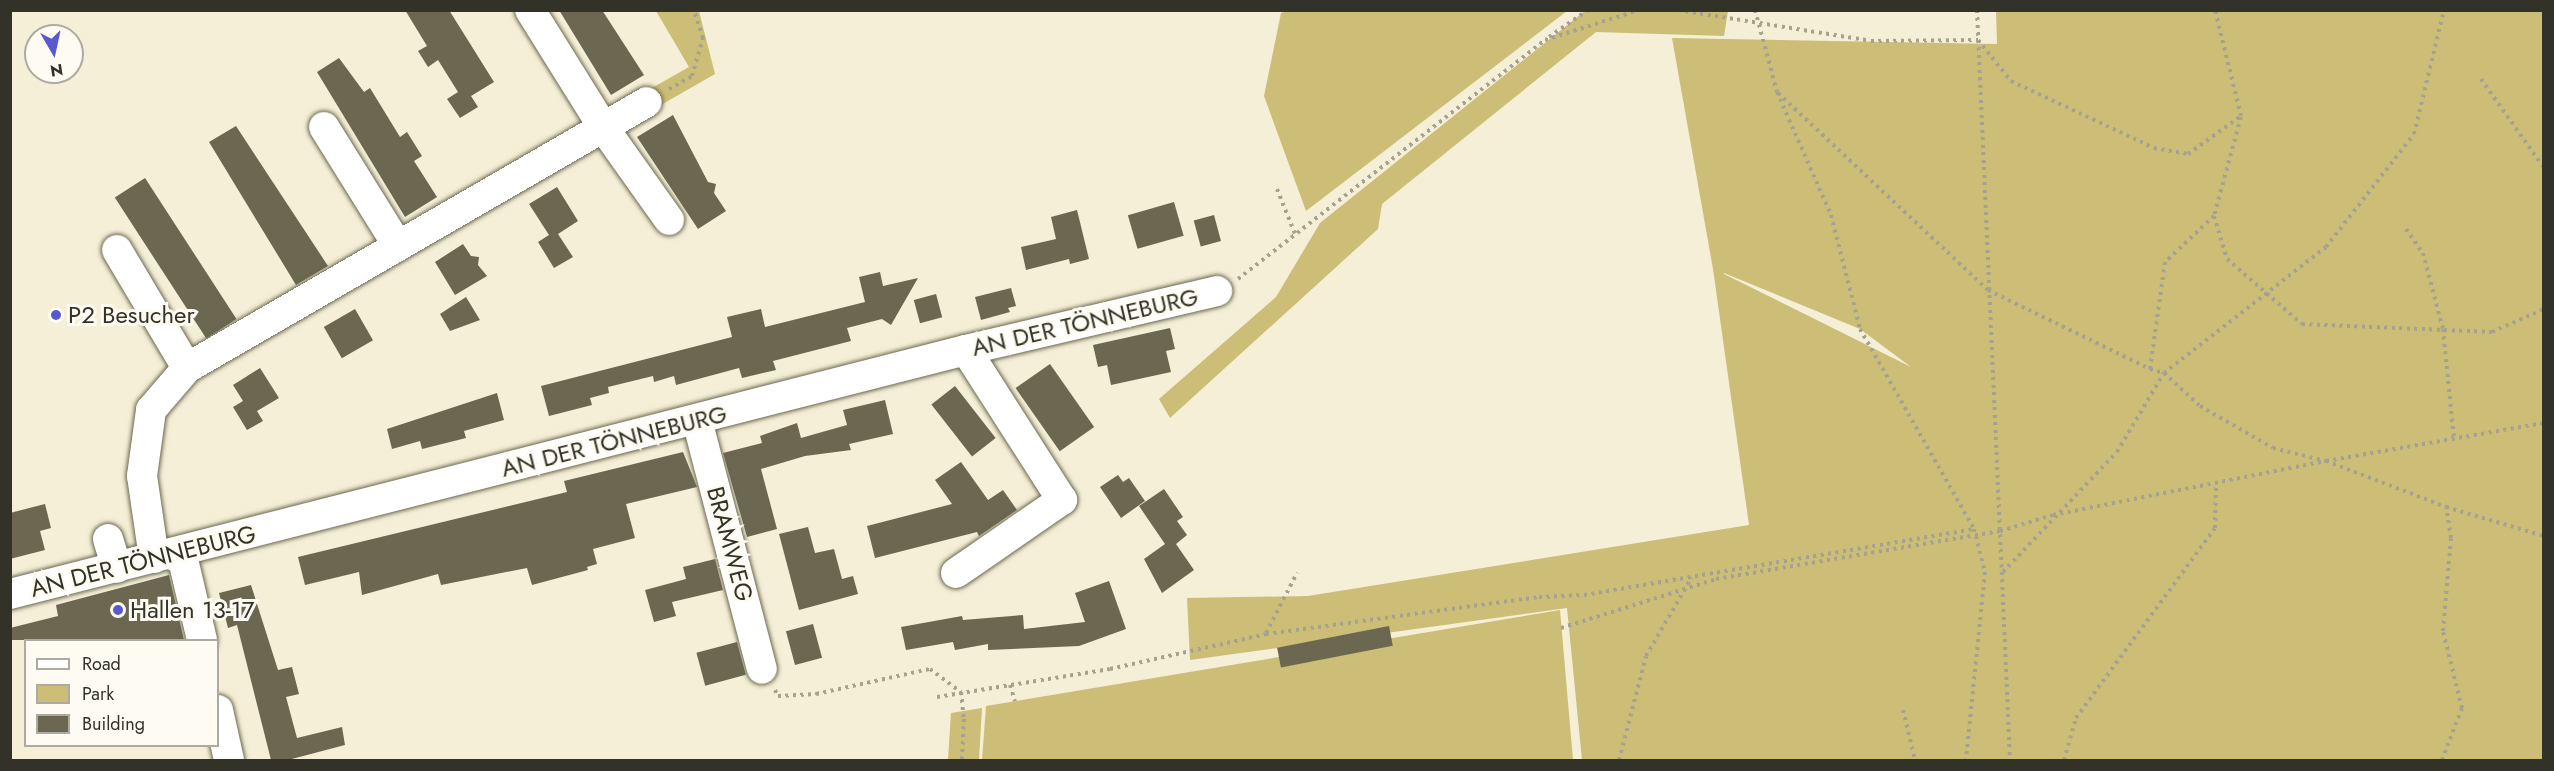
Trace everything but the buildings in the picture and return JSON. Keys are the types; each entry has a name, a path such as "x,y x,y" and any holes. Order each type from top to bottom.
{"street":[{"path":"530,10 603,127 669,220"},
{"path":"202,639 168,555 142,476 151,410 187,368 647,102"},
{"path":"324,127 398,246"},
{"path":"117,249 187,368"},
{"name":"AN DER TÖNNEBURG","path":"10,594 966,350 1217,291"},
{"path":"956,573 1062,500 966,350"},
{"name":"BRAMWEG","path":"697,420 762,669"},
{"path":"108,539 117,568"},
{"path":"219,715 229,760"}],"path":[{"path":"647,102 692,76 703,38 694,10"},
{"path":"1217,291 1295,234 1545,40 1588,10"},
{"path":"1545,40 1639,10"},
{"path":"1678,10 1758,21 1871,41 1978,40"},
{"path":"1755,10 1777,92 1831,215 1860,329 1976,535 1985,572 1966,760"},
{"path":"1977,10 2010,760"},
{"path":"2150,369 2165,262 2214,216 2241,116 2215,10"},
{"path":"2003,572 2054,515 2117,452 2164,373 2326,247 2414,134 2444,10"},
{"path":"1978,40 2011,81 2154,148 2188,154 2241,116"},
{"path":"2481,79 2544,168"},
{"path":"1777,92 1988,290 2150,369 2164,373 2200,405 2273,448 2325,461 2446,507 2544,536"},
{"path":"1277,189 1295,234"},
{"path":"2214,216 2227,259 2265,295 2302,324 2492,332 2544,309"},
{"path":"2406,229 2423,253 2443,329 2454,439"},
{"path":"1562,628 1716,579 2000,531 2054,515 2325,461 2544,423"},
{"path":"2064,760 2076,718 2215,528 2216,483"},
{"path":"2442,760 2462,708 2444,631 2451,538 2446,507"},
{"path":"937,697 1110,669 1266,634 1539,597 1584,595 1974,529"},
{"path":"1266,634 1298,573"},
{"path":"1618,760 1646,656 1692,577"},
{"path":"762,669 778,696 816,694 930,669 961,692"},
{"path":"1010,685 1015,701"},
{"path":"961,692 962,760"},
{"path":"1903,710 1915,760"}],"green space":[{"path":"1289,10 1567,11 1306,211 1264,96 1281,13"},
{"path":"1586,10 1728,11 1724,36 1596,32 1382,204 1378,229 1170,418 1159,399 1276,297 1320,223"},
{"path":"1996,10 2543,11 2543,760 1582,760 1567,608 1190,660 1187,598 1308,596 1749,525 1713,269 1672,38 1997,44","holes":["1724,273 1860,329 1911,367"]},
{"path":"656,11 699,11 715,74 626,125 615,109 689,67"},
{"path":"1560,610 1573,760 982,760 986,706"},
{"path":"982,708 979,760 948,760 951,713"}],"place":[{"name":"P2 Besucher","path":"56,315"},
{"name":"Hallen 13-17","path":"118,610"}]}
